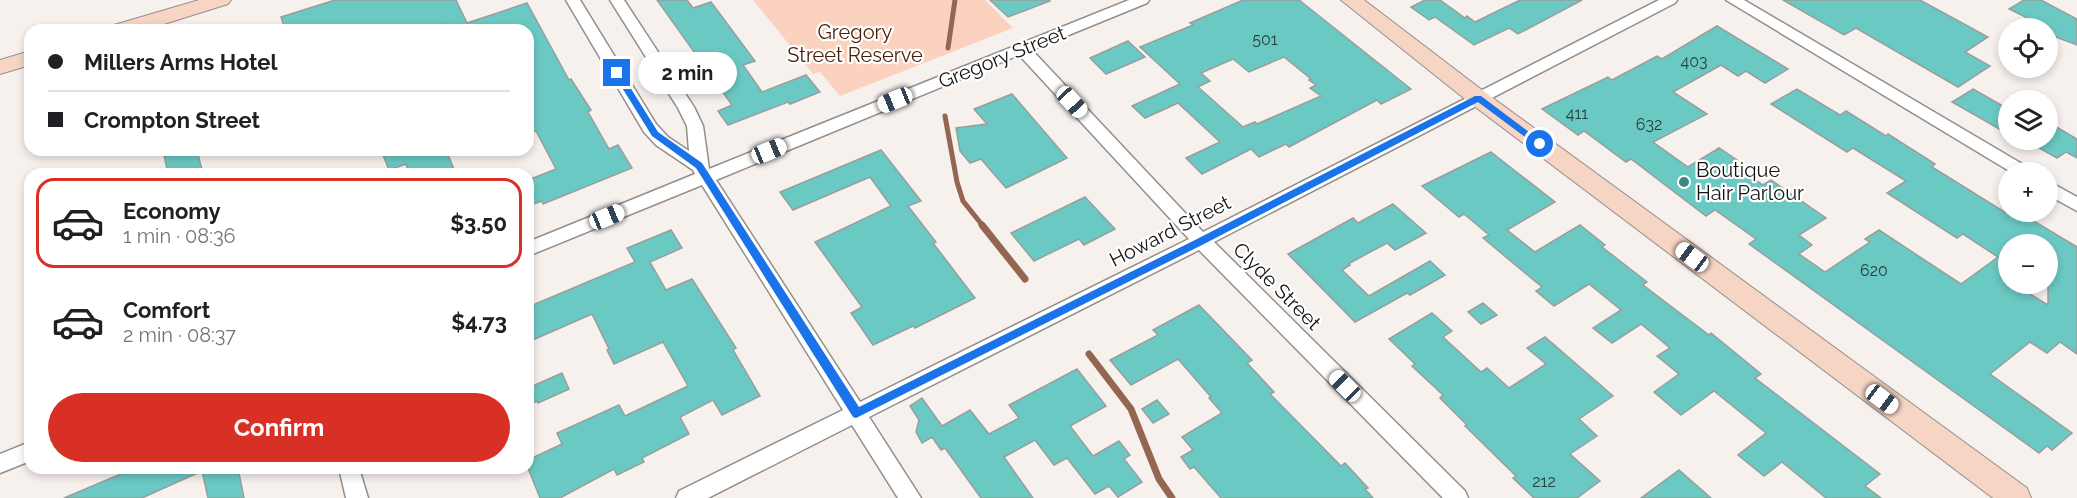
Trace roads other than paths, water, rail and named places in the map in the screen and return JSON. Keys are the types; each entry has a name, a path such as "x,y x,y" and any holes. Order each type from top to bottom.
{"main road":[{"path":"142,24 221,0"},
{"path":"1351,0 1478,98 2016,498"},
{"path":"0,67 24,60"}],"street":[{"path":"573,0 650,128 662,141 702,171 910,498"},
{"path":"617,0 686,107 697,136 702,171"},
{"name":"Gregory Street","path":"534,246 702,171 1142,0"},
{"name":"Howard Street","path":"687,498 1201,242 1670,0"},
{"path":"1733,0 2006,162"},
{"name":"Clyde Street","path":"1021,48 1201,242 1457,498"},
{"path":"2058,193 2077,205"},
{"path":"0,464 24,454"},
{"path":"351,474 357,498"}],"waterway":[{"path":"948,48 955,0"},
{"path":"945,116 957,182 963,201 983,226"},
{"path":"982,225 1025,279"},
{"path":"1089,354 1131,409 1159,479 1172,498"}],"place":[{"name":"Boutique Hair Parlour","path":"1684,182"}],"park label":[{"name":"Gregory Street Reserve","path":"855,44"}]}
